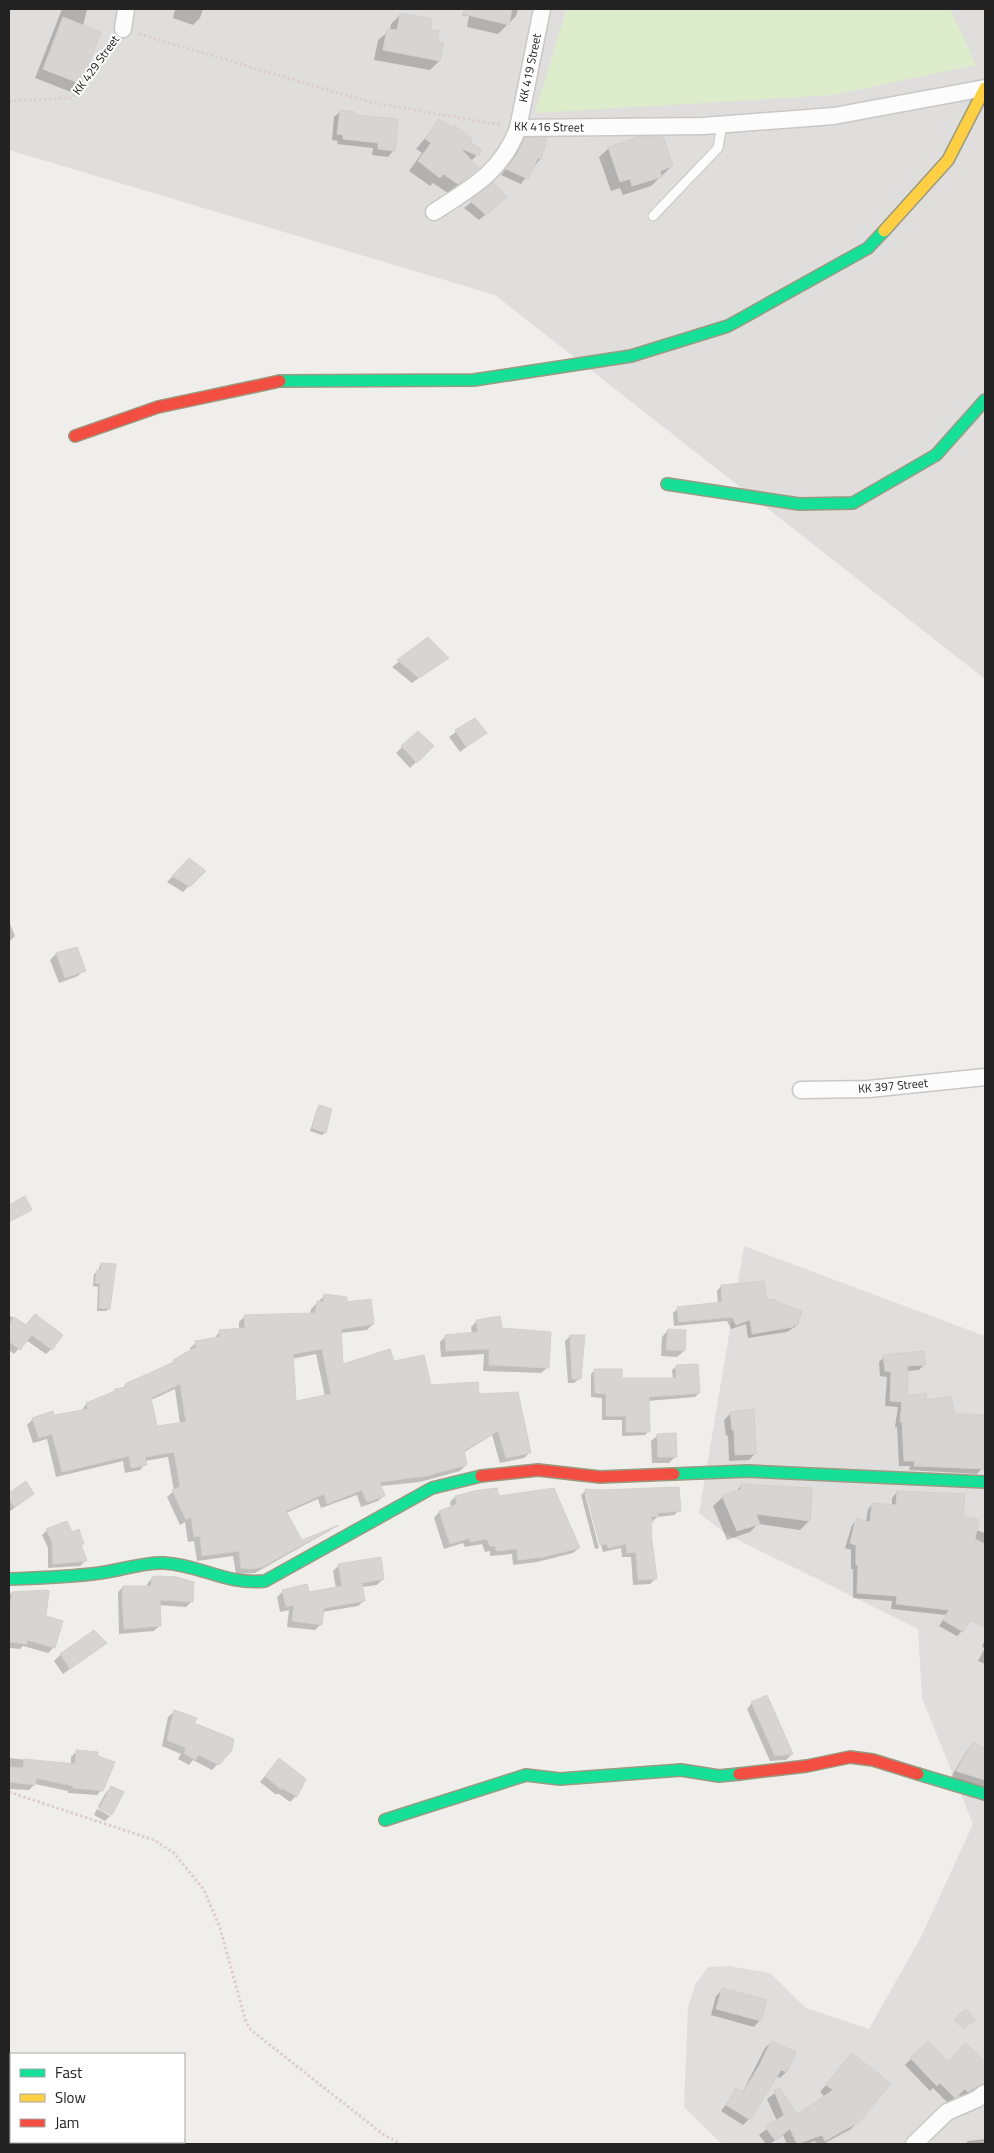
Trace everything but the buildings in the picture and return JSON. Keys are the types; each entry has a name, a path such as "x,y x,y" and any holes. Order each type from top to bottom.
{"street":[{"path":"123,29 126,9"},
{"name":"KK 419 Street","path":"434,212 477,184 500,161 511,146 518,128 542,9"},
{"path":"75,436 158,407 286,380 474,380 631,356 728,326 868,248 948,160 985,88"},
{"name":"KK 416 Street","path":"518,128 722,124 834,116 985,88"},
{"path":"666,484 799,504 853,503 936,455 985,400"},
{"name":"KK 397 Street","path":"801,1090 869,1089 985,1077"},
{"path":"9,1579 100,1573 166,1563 232,1581 248,1584 265,1582 432,1488 474,1477 523,1471 538,1470 600,1477 748,1471 985,1482"},
{"path":"385,1820 526,1775 560,1779 681,1770 719,1776 807,1766 850,1757 873,1760 985,1794"},
{"path":"914,2144 947,2112 977,2099 985,2093"}],"lane":[{"path":"653,216 718,148 722,124"}],"path":[{"name":"KK 429 Street","path":"9,101 72,98 123,29"},
{"name":"KK 416 Street","path":"123,29 369,102 518,128"},
{"path":"9,1792 154,1840 174,1853 208,1897 230,1959 246,2022 251,2030 384,2135 401,2144"}],"shaded area":[{"path":"9,9 985,9 985,679 495,295 9,150"},
{"path":"744,1246 985,1336 985,2144 722,2144 684,2107 688,2006 696,1983 708,1967 729,1966 770,1973 806,2008 869,2029 921,1937 973,1824 922,1698 918,1629 726,1534 699,1513"}],"green space":[{"path":"565,9 950,9 976,65 833,95 535,113"}],"traffic: fast":[{"path":"280,381 474,380 631,356 728,326 868,248 884,231"},
{"path":"667,484 799,504 853,503 936,455 985,400"},
{"path":"674,1474 748,1471 985,1482"},
{"path":"9,1579 89,1574 164,1563 190,1567 226,1578 265,1581 432,1488 481,1476"},
{"path":"385,1820 526,1775 560,1779 681,1770 719,1776 739,1774"},
{"path":"918,1774 985,1794"}],"traffic: slow":[{"path":"884,231 948,160 985,88"}],"traffic: jam":[{"path":"75,436 158,407 280,381"},
{"path":"481,1476 538,1470 600,1477 674,1474"},
{"path":"739,1774 807,1766 850,1757 873,1760 918,1774"}]}
